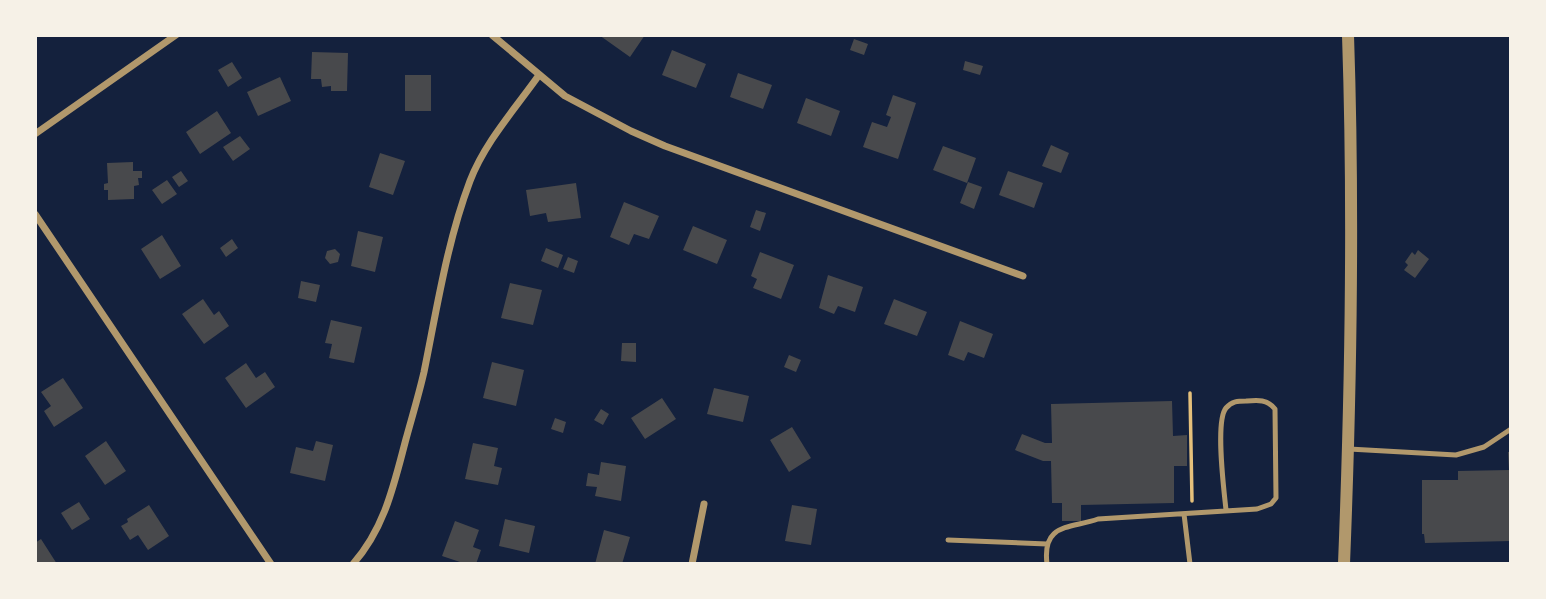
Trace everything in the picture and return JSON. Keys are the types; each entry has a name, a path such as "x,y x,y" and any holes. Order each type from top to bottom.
{"street":[{"path":"35,134 176,35"},
{"path":"492,35 565,96 631,131 665,146 1023,276"},
{"path":"1344,564 1353,236 1348,35"},
{"path":"353,564 366,549 378,528 393,491 423,374 457,221 471,180 487,148 539,75"},
{"path":"35,214 271,564"},
{"path":"692,564 704,504"}],"lane":[{"path":"1047,564 1047,544 1052,533 1063,527 1078,526 1098,519 1257,509 1271,504 1276,498 1275,409 1270,403 1260,400 1234,402 1225,409 1220,423 1226,510"},
{"path":"1349,449 1456,455 1484,447 1511,429"},
{"path":"1184,514 1190,564"},
{"path":"948,540 1047,544"}],"path":[{"path":"1190,393 1192,503"}],"building":[{"path":"599,35 645,35 630,57"},
{"path":"854,39 868,44 864,55 850,50"},
{"path":"672,50 706,64 696,88 662,75"},
{"path":"312,52 348,53 347,91 331,91 331,86 322,87 321,79 311,79"},
{"path":"965,61 983,66 980,75 963,70"},
{"path":"232,62 242,78 228,87 218,70"},
{"path":"738,73 772,85 763,109 730,97"},
{"path":"405,75 431,75 431,111 405,111"},
{"path":"280,77 291,101 258,116 247,92"},
{"path":"893,95 916,103 898,159 863,147 872,122 887,127 891,117 886,115"},
{"path":"806,98 840,111 831,136 797,123"},
{"path":"217,111 231,133 200,154 186,132"},
{"path":"240,136 250,149 233,161 223,147"},
{"path":"1051,145 1069,153 1061,173 1042,166"},
{"path":"943,146 976,158 967,183 933,170"},
{"path":"380,153 405,161 393,195 369,187"},
{"path":"133,162 133,171 142,171 142,178 138,178 139,185 134,186 134,199 108,200 108,190 104,190 104,184 108,183 107,163"},
{"path":"181,171 188,181 179,187 172,177"},
{"path":"1008,171 1043,183 1034,208 999,195"},
{"path":"167,180 177,194 162,204 152,190"},
{"path":"968,182 982,187 974,209 960,203"},
{"path":"576,183 581,218 548,222 546,213 530,216 526,190"},
{"path":"624,202 659,216 649,239 634,234 629,245 610,237"},
{"path":"756,210 766,213 760,231 750,227"},
{"path":"693,226 727,240 717,264 683,250"},
{"path":"358,231 383,237 375,272 351,266"},
{"path":"162,235 181,266 160,279 141,249"},
{"path":"232,239 238,248 226,257 220,248"},
{"path":"546,248 563,255 558,268 541,261"},
{"path":"335,249 340,254 338,262 330,264 325,258 327,251"},
{"path":"1418,250 1429,259 1415,278 1404,270 1408,265 1405,262 1412,252 1415,255"},
{"path":"760,252 794,265 781,299 753,288 757,279 751,276"},
{"path":"568,257 578,261 574,273 563,269"},
{"path":"828,275 863,287 855,312 838,306 834,314 819,308"},
{"path":"301,281 320,285 316,302 298,298"},
{"path":"510,283 542,290 533,325 501,318"},
{"path":"203,299 214,315 219,311 229,326 204,344 182,314"},
{"path":"894,299 927,312 917,336 884,324"},
{"path":"331,320 362,327 354,363 329,358 332,344 325,343"},
{"path":"960,321 993,334 984,358 968,352 964,361 948,355"},
{"path":"622,343 636,343 636,362 621,361"},
{"path":"789,355 801,360 796,372 784,367"},
{"path":"492,362 524,370 516,406 483,398"},
{"path":"246,363 256,378 265,372 275,387 246,408 225,378"},
{"path":"63,378 83,408 54,427 44,411 51,406 41,392"},
{"path":"714,388 749,396 743,422 707,414"},
{"path":"662,398 676,419 645,439 631,418"},
{"path":"1172,401 1173,436 1187,435 1187,466 1174,466 1174,503 1081,505 1081,521 1062,521 1062,503 1052,503 1051,461 1043,461 1015,450 1022,434 1052,443 1051,404"},
{"path":"601,409 609,414 603,425 594,420"},
{"path":"555,418 566,422 563,433 551,429"},
{"path":"792,427 811,458 789,472 770,440"},
{"path":"106,441 126,471 105,485 85,456"},
{"path":"316,441 333,445 325,481 290,473 296,447 313,451"},
{"path":"473,443 498,448 494,466 502,468 498,485 465,479"},
{"path":"1508,452 1511,452 1511,541 1425,543 1422,534 1422,480 1458,480 1458,471 1509,470"},
{"path":"601,462 626,466 621,501 595,496 597,487 586,486 588,473 599,475"},
{"path":"79,502 90,519 72,530 61,513"},
{"path":"149,505 169,536 148,550 138,535 130,540 121,526"},
{"path":"792,505 817,509 811,545 785,541"},
{"path":"505,519 535,526 529,553 499,546"},
{"path":"455,521 479,530 473,547 481,550 476,564 466,564 442,556"},
{"path":"604,530 630,537 622,564 595,564"},
{"path":"41,539 57,564 35,564 35,543"}]}
